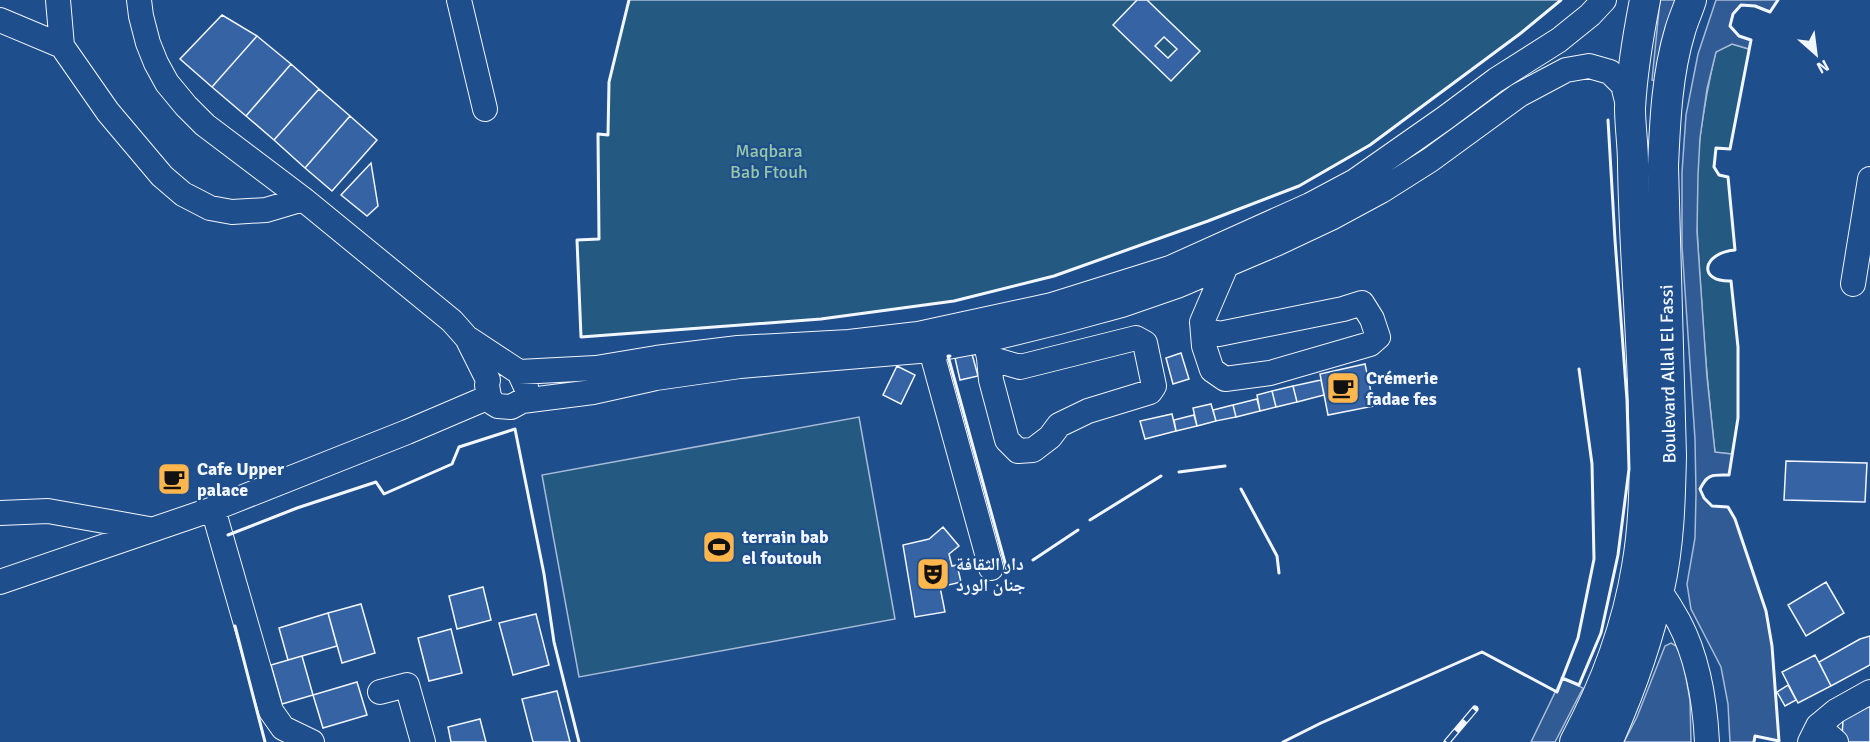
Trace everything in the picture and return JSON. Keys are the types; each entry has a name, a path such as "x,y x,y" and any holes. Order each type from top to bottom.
{"main road":[{"name":"Boulevard Allal El Fassi","path":"1575,742 1598,696 1619,636 1634,584 1640,545 1645,448 1630,111 1638,36 1645,0"},
{"name":"Boulevard Allal El Fassi","path":"1607,742 1638,662 1659,590 1669,520 1671,456 1663,156 1672,69 1680,31 1691,0"}],"street":[{"path":"58,0 62,46 108,112 162,176 183,194 210,208 232,212 266,210 303,199"},
{"path":"139,0 148,43 156,63 177,96 205,124 303,199 452,321 467,338 515,371 526,386 522,400"},
{"path":"459,0 485,109"},
{"path":"1173,277 1355,181 1496,81 1559,40 1590,15 1604,0"},
{"path":"0,21 62,46"},
{"path":"467,338 498,406 511,407 522,400 593,392 656,378 740,366 931,350 986,340 1052,305 1226,266 1331,218 1381,191 1430,160 1519,95 1566,70 1589,66 1610,72 1623,86 1630,111"},
{"path":"1853,284 1870,179"},
{"path":"1203,329 1219,334 1343,309 1362,303 1372,319 1378,337 1370,344 1270,373 1225,379 1212,370 1204,346 1202,322 1226,266"},
{"path":"0,582 213,509 407,432 489,389 498,370 504,368 515,371 596,368 656,357 738,348 849,342 918,334 986,340 1020,367 1136,338 1145,343 1154,386 1150,392 1088,411 1059,425 1050,437 1033,450 1018,451 1006,440 990,380 986,340"},
{"path":"931,350 992,568"},
{"path":"213,509 271,711 283,728 312,742"},
{"path":"0,513 48,512 151,529"},
{"path":"1659,590 1679,623 1694,661 1704,708 1707,742"},
{"path":"380,692 407,685 423,742"},
{"path":"1836,742 1814,734 1836,711 1870,692"}],"green space":[{"name":"Maqbara Bab Ftouh","path":"629,0 1561,0 1521,33 1370,145 1299,186 1054,276 954,301 821,319 581,337 577,240 599,239 598,134 608,135 609,82"},
{"path":"1732,44 1749,49 1730,149 1716,149 1714,167 1719,175 1728,177 1735,250 1716,256 1708,267 1713,277 1731,281 1738,347 1738,418 1732,454 1715,453 1698,254 1697,196 1700,137 1713,62 1716,51"},
{"name":"terrain bab el foutouh","path":"859,417 895,619 579,677 542,475"}],"shaded area":[{"path":"1660,0 1676,0 1660,81 1652,80"},
{"path":"1716,0 1778,0 1770,12 1755,6 1741,5 1733,14 1730,26 1739,36 1751,40 1749,49 1732,44 1716,52 1707,89 1700,138 1697,232 1707,377 1715,452 1732,454 1729,475 1713,475 1705,479 1700,489 1704,498 1712,506 1728,507 1735,519 1766,611 1772,646 1779,741 1756,736 1754,742 1730,742 1728,704 1721,667 1691,609 1687,584 1695,538 1696,494 1695,439 1682,246 1682,172 1686,115 1698,54"},
{"path":"1671,643 1676,646 1683,661 1690,700 1691,742 1624,742 1637,717 1665,646"},
{"path":"1562,678 1583,688 1555,742 1531,742"}],"building":[{"path":"1137,0 1147,0 1200,51 1171,81 1113,25","holes":["1164,37 1177,49 1168,58 1155,46"]},
{"path":"222,15 257,36 212,87 180,59"},
{"path":"257,36 291,64 246,116 212,87"},
{"path":"291,64 319,89 274,140 246,116"},
{"path":"319,89 350,116 305,168 274,140"},
{"path":"350,116 377,140 332,191 305,168"},
{"path":"371,163 378,206 367,216 341,195"},
{"path":"1181,353 1189,379 1173,384 1166,358"},
{"path":"972,354 978,376 960,380 955,358"},
{"path":"1365,364 1374,406 1328,415 1320,374"},
{"path":"897,366 915,375 901,404 883,395"},
{"path":"1321,380 1324,395 1297,402 1293,386"},
{"path":"1293,386 1297,402 1276,407 1272,391"},
{"path":"1272,391 1276,407 1260,411 1257,395"},
{"path":"1257,399 1260,411 1236,417 1233,405"},
{"path":"1211,404 1216,421 1197,426 1193,408"},
{"path":"1233,405 1236,417 1216,421 1213,410"},
{"path":"1172,414 1176,431 1145,439 1140,421"},
{"path":"1194,415 1197,426 1176,431 1174,420"},
{"path":"1786,461 1867,463 1865,502 1784,500"},
{"name":"دار الثقافة جنان الورد","path":"943,527 959,546 949,554 952,566 957,565 961,582 940,587 945,612 915,617 903,545 929,539"},
{"path":"1826,582 1844,613 1806,636 1788,605"},
{"path":"483,587 491,620 457,629 449,596"},
{"path":"361,604 375,653 342,663 328,613"},
{"path":"328,613 337,646 288,660 279,628"},
{"path":"536,614 549,665 513,675 499,623"},
{"path":"451,629 462,673 429,681 418,638"},
{"path":"1870,636 1870,665 1831,686 1819,662 1860,639"},
{"path":"1815,655 1831,686 1798,703 1782,672"},
{"path":"302,656 313,695 282,704 271,665"},
{"path":"357,682 367,715 323,728 313,695"},
{"path":"1788,685 1796,700 1785,706 1777,692"},
{"path":"557,691 570,742 533,742 522,699"},
{"path":"1870,701 1870,742 1847,742 1842,737 1843,720"},
{"path":"480,719 486,742 451,742 448,727"}],"railway":[{"path":"1447,742 1475,709"}],"wall":[{"path":"629,0 609,82 608,135 598,134 599,239 577,240 581,337 821,319 954,301 1054,276 1299,186 1370,145 1521,33 1561,0"},
{"path":"1754,742 1755,736 1779,741 1772,646 1766,611 1735,519 1728,507 1712,506 1704,498 1700,489 1712,476 1729,475 1738,418 1738,347 1731,281 1713,277 1708,267 1710,261 1716,256 1735,250 1728,177 1719,175 1714,167 1716,148 1730,149 1751,40 1739,36 1730,26 1733,14 1741,5 1755,6 1770,12 1778,0"},
{"path":"1562,678 1579,685 1601,633 1618,555 1629,469 1627,400 1608,120"},
{"path":"950,356 948,356 1007,570"},
{"path":"1283,742 1482,652 1557,692 1578,638 1594,559 1592,464 1579,369"},
{"path":"228,535 297,508 376,482 384,494 452,464 459,447 515,429 544,574 554,642 579,742"},
{"path":"1179,472 1225,466"},
{"path":"1090,520 1161,476"},
{"path":"1241,489 1277,556 1279,573"},
{"path":"1033,560 1078,530"},
{"path":"235,626 265,742"}],"place":[{"name":"Crémerie fadae fes","path":"1343,388"},
{"name":"Cafe Upper palace","path":"174,479"},
{"name":"terrain bab el foutouh","path":"719,547"},
{"name":"دار الثقافة جنان الورد","path":"933,574"}]}
